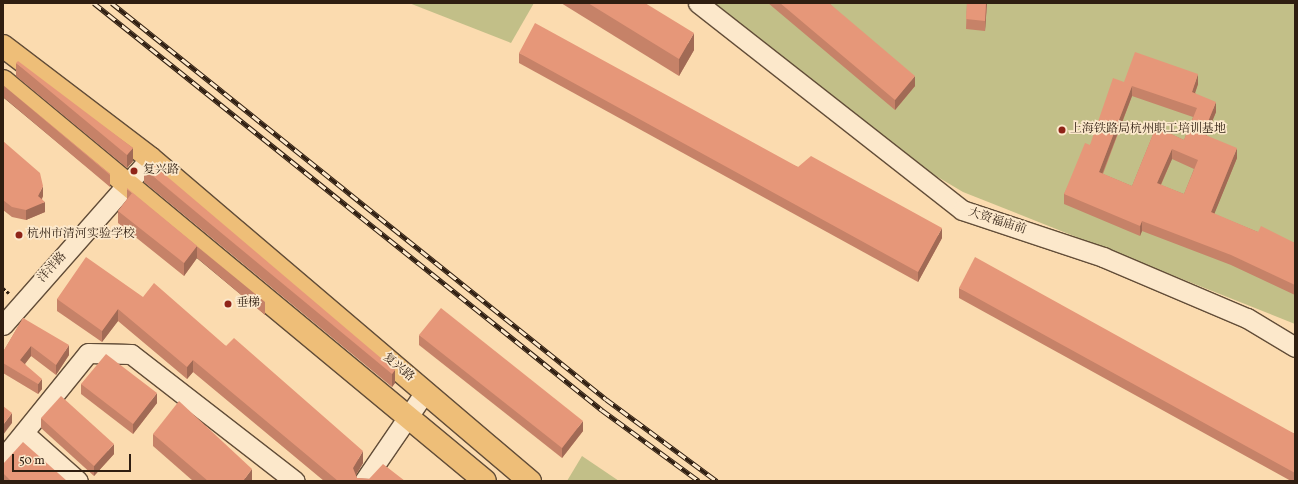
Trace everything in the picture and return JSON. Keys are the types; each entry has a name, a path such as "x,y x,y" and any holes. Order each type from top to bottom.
{"main road":[{"name":"复兴路","path":"3,46 150,158 530,481"},
{"path":"3,81 129,182 485,481"}],"street":[{"name":"大资福庙前","path":"698,3 962,210 1103,257 1248,318 1295,347"},
{"name":"洋泮路","path":"3,325 150,158"},
{"path":"3,458 88,352 131,354 295,481"},
{"path":"364,481 407,415 425,392"},
{"path":"24,433 78,481"}],"shaded area":[{"path":"409,3 534,3 511,43"},
{"name":"上海铁路局杭州职工培训基地","path":"691,3 1295,3 1295,324 963,192 882,144"},
{"path":"582,456 619,481 567,481"}],"building":[{"path":"588,3 645,3 694,33 679,59"},
{"path":"780,3 829,3 915,76 895,100"},
{"path":"967,3 986,3 985,21 966,19"},
{"path":"535,23 798,167 811,156 942,228 918,272 519,53"},
{"path":"1135,52 1198,74 1192,92 1216,102 1203,134 1237,148 1211,212 1258,232 1261,226 1295,243 1295,285 1231,255 1142,221 1140,226 1064,194 1085,143 1090,145 1113,78 1124,82","holes":["1132,86 1197,108 1184,140 1156,127 1132,186 1099,172","1172,149 1198,160 1184,194 1157,183"]},
{"path":"18,61 133,148 127,155 16,63"},
{"path":"3,85 110,174 110,175"},
{"path":"3,141 40,173 43,186 38,196 45,202 26,210 12,207 3,200"},
{"path":"150,162 395,370 392,374 144,169"},
{"path":"127,188 265,302 197,246 184,263 118,211 132,193"},
{"path":"86,257 143,297 154,283 226,346 234,338 363,451 353,468 357,478 369,479 383,464 405,481 338,481 193,360 187,367 118,309 102,331 57,299"},
{"path":"975,257 1295,434 1295,473 959,288"},
{"path":"441,308 583,421 562,448 419,335"},
{"path":"23,318 69,345 56,365 31,346 20,360 42,379 38,384 3,363 3,352"},
{"path":"106,354 157,393 133,424 81,384"},
{"path":"61,396 114,444 94,466 41,418"},
{"path":"179,401 252,469 243,481 208,481 153,434"},
{"path":"3,406 12,413 3,425"},
{"path":"23,442 67,481 11,481 3,473 3,464"}],"railway":[{"path":"94,3 602,410 699,481"},
{"path":"112,3 606,399 717,481"}],"place":[{"name":"上海铁路局杭州职工培训基地","path":"1062,130"},
{"name":"复兴路","path":"134,171"},
{"name":"杭州市清河实验学校","path":"19,235"},
{"name":"垂梯","path":"228,304"}]}
